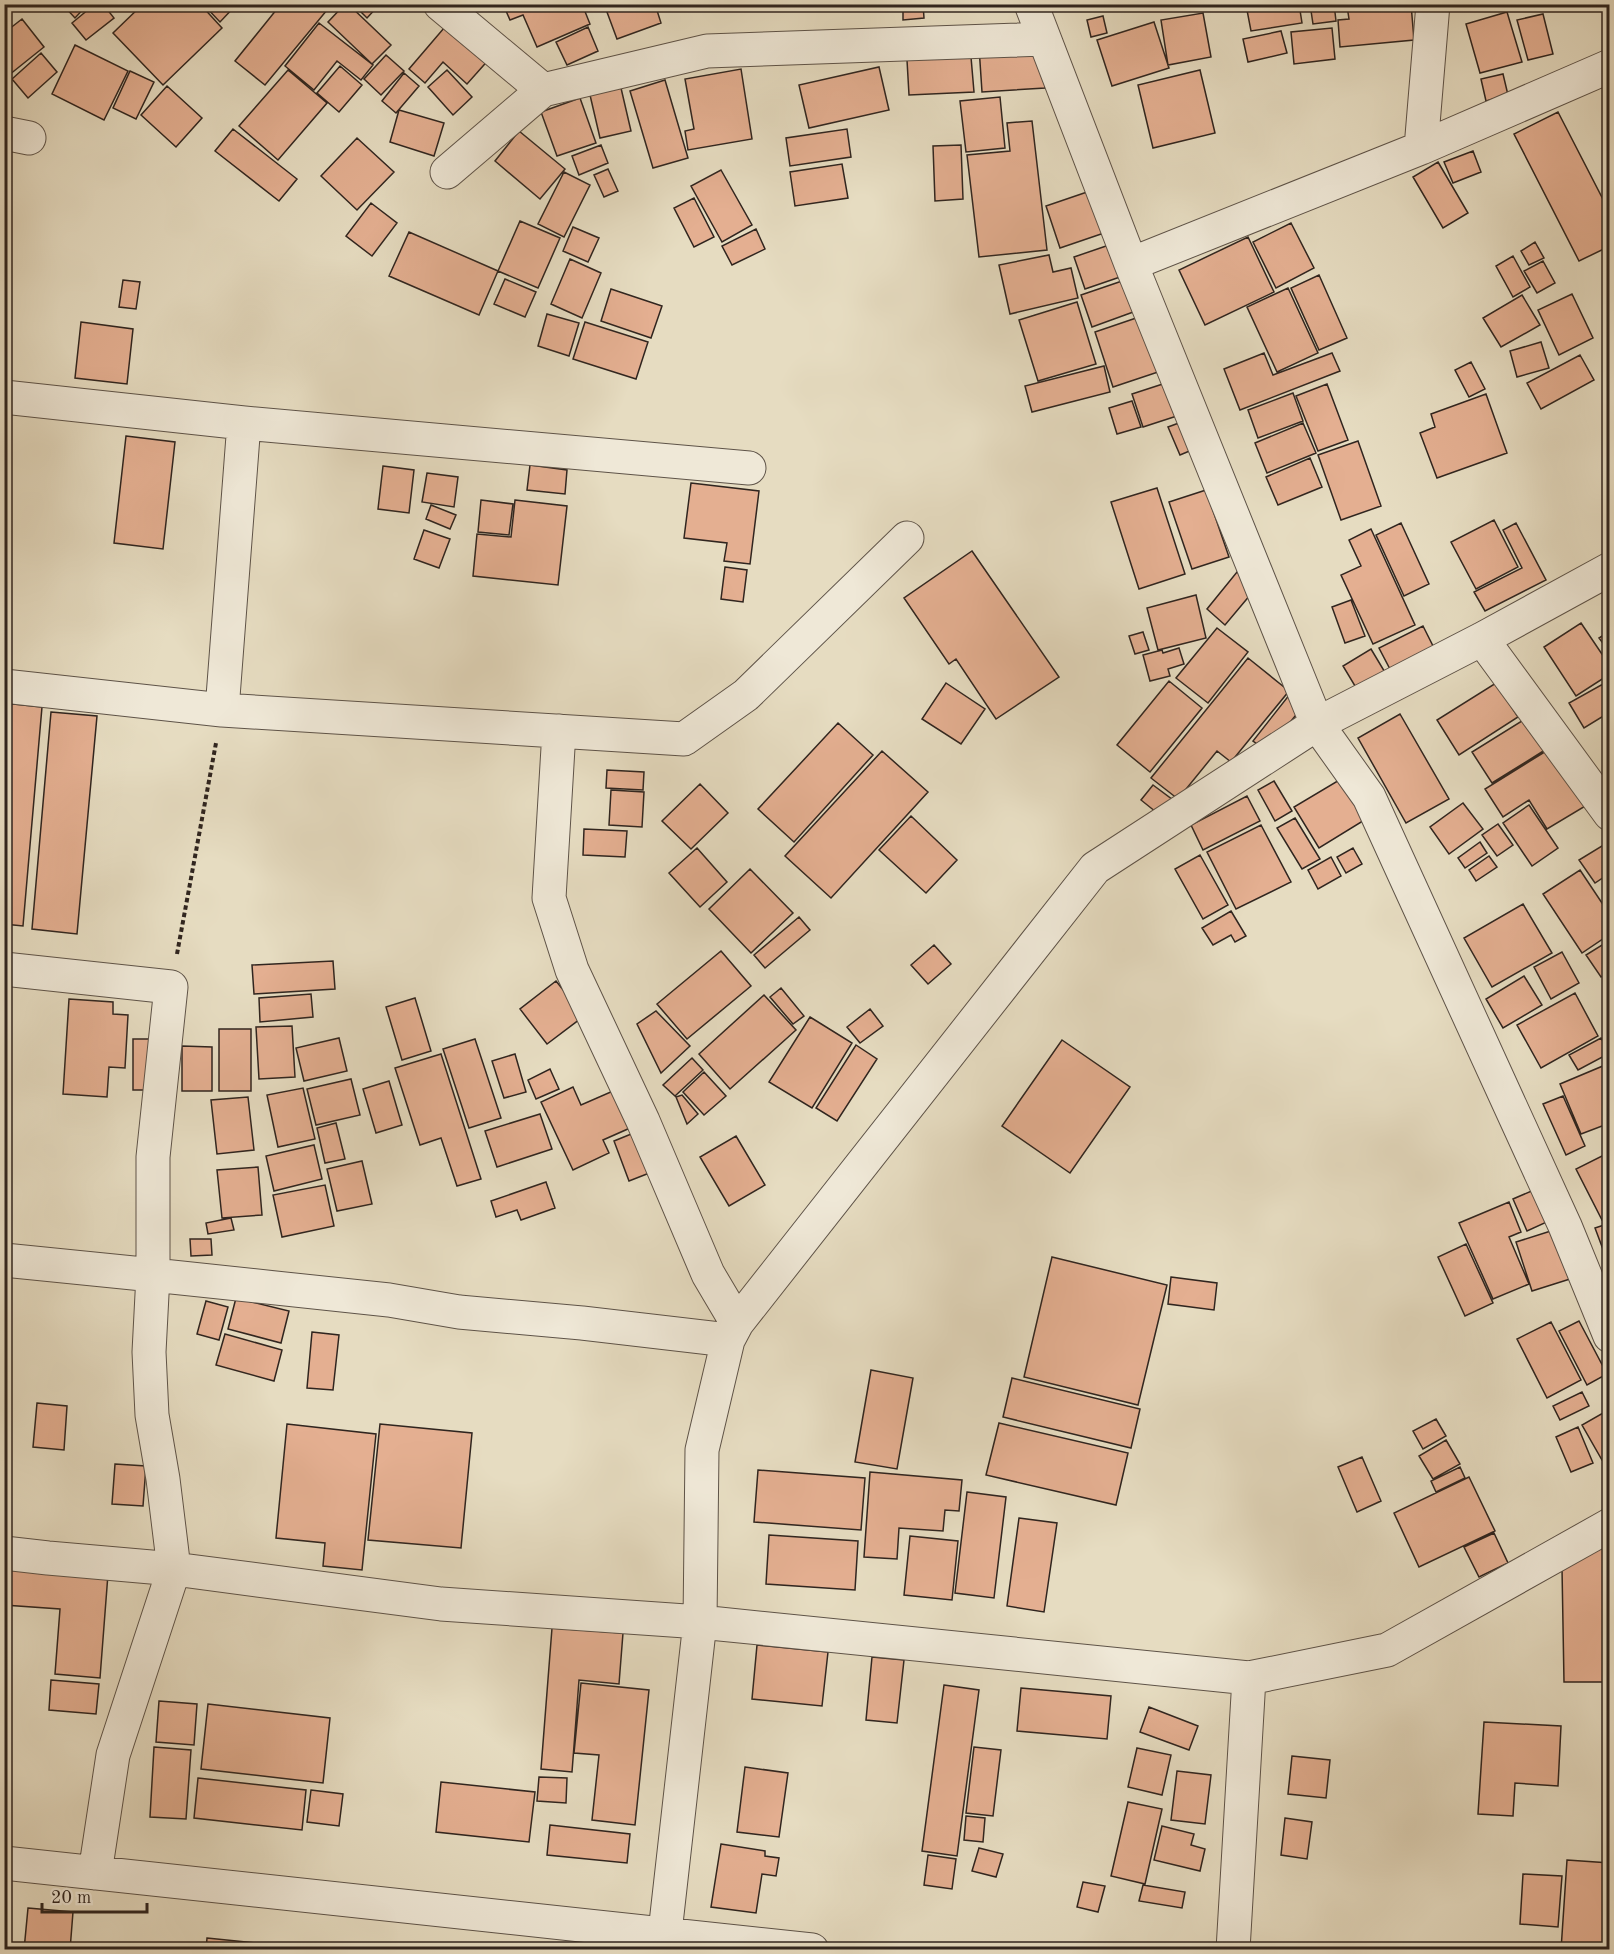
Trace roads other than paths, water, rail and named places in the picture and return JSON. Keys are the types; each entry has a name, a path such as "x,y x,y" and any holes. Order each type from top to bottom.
{"street":[{"path":"440,4 543,90"},
{"path":"1031,4 1131,264 1317,724 1370,797 1560,1215 1610,1336"},
{"path":"1421,148 1432,4"},
{"path":"447,171 543,90 707,51 1044,39"},
{"path":"1131,264 1421,148 1610,66"},
{"path":"4,397 244,423 749,468"},
{"path":"222,710 244,423"},
{"path":"4,686 222,710 684,739 746,695 907,538"},
{"path":"664,1942 700,1622 702,1450 732,1331 1095,868 1317,724 1482,639 1610,569"},
{"path":"1482,639 1610,814"},
{"path":"559,731 549,898 572,970 643,1121 732,1331"},
{"path":"4,969 171,987 153,1158 153,1275 149,1352 152,1415 174,1569 113,1755 95,1873"},
{"path":"4,1260 389,1300 459,1312 582,1323 732,1331"},
{"path":"4,1553 174,1569 441,1604 700,1622 1250,1678 1387,1650 1610,1525"},
{"path":"1233,1950 1250,1678"},
{"path":"4,1863 664,1942 812,1950"}]}
